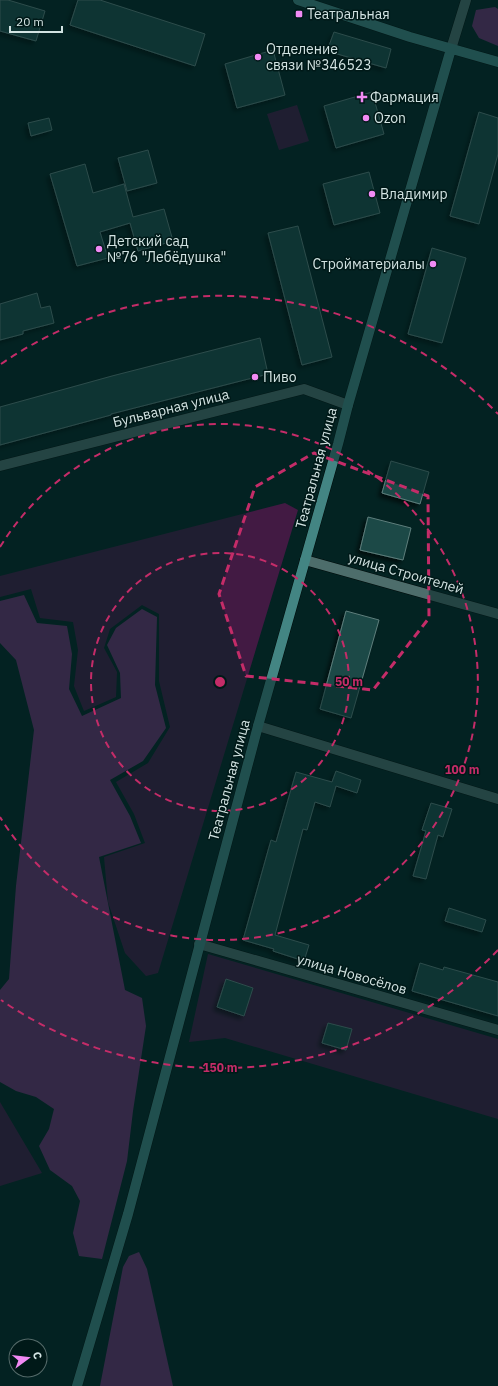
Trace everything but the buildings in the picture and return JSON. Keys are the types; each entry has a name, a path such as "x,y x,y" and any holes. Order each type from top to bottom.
{"main road":[{"path":"298,0 410,37 498,62"},
{"name":"Театральная улица","path":"77,1386 128,1214 258,726 306,560 348,405 451,49"}],"street":[{"name":"Театральная улица","path":"451,49 466,0"},
{"name":"Бульварная улица","path":"0,466 304,389 348,405"},
{"name":"улица Строителей","path":"306,560 498,614"},
{"path":"258,726 498,799"},
{"name":"улица Новосёлов","path":"199,944 498,1030"}],"highlighted area":[{"path":"314,453 428,496 429,618 373,690 246,676 219,594 255,487"}],"shaded area":[{"path":"495,7 498,9 498,46 479,38 472,26 476,10"},
{"path":"297,105 309,141 279,150 267,114"},
{"path":"285,503 298,510 158,973 146,976 125,953 108,902 104,857 145,843 134,814 116,782 148,763 170,727 159,681 159,614 142,605 110,629 104,648 117,672 116,697 84,711 74,686 78,650 73,622 40,618 31,589 0,597 0,576"},
{"path":"24,595 37,623 67,626 72,654 69,689 82,716 121,698 120,673 107,645 116,628 142,609 157,617 155,685 166,728 143,761 110,780 130,816 141,843 99,857 125,990 142,998 146,1026 127,1161 102,1259 79,1256 73,1233 80,1201 72,1186 50,1170 39,1146 49,1129 54,1109 36,1097 16,1091 0,1082 0,990 9,979 16,886 34,730 16,660 0,643 0,601"},
{"path":"208,954 498,1039 498,1119 225,1038 189,1042"},
{"path":"0,1102 42,1173 0,1186"},
{"path":"139,1252 147,1269 173,1386 100,1386 123,1267 129,1256"}],"place":[{"name":"Театральная","path":"299,14"},
{"name":"Отделение связи №346523","path":"258,57"},
{"name":"Фармация","path":"362,97"},
{"name":"Ozon","path":"366,118"},
{"name":"Владимир","path":"372,194"},
{"name":"Детский сад №76 \"Лебёдушка\"","path":"99,249"},
{"name":"Стройматериалы","path":"433,264"},
{"name":"Пиво","path":"255,377"}]}
